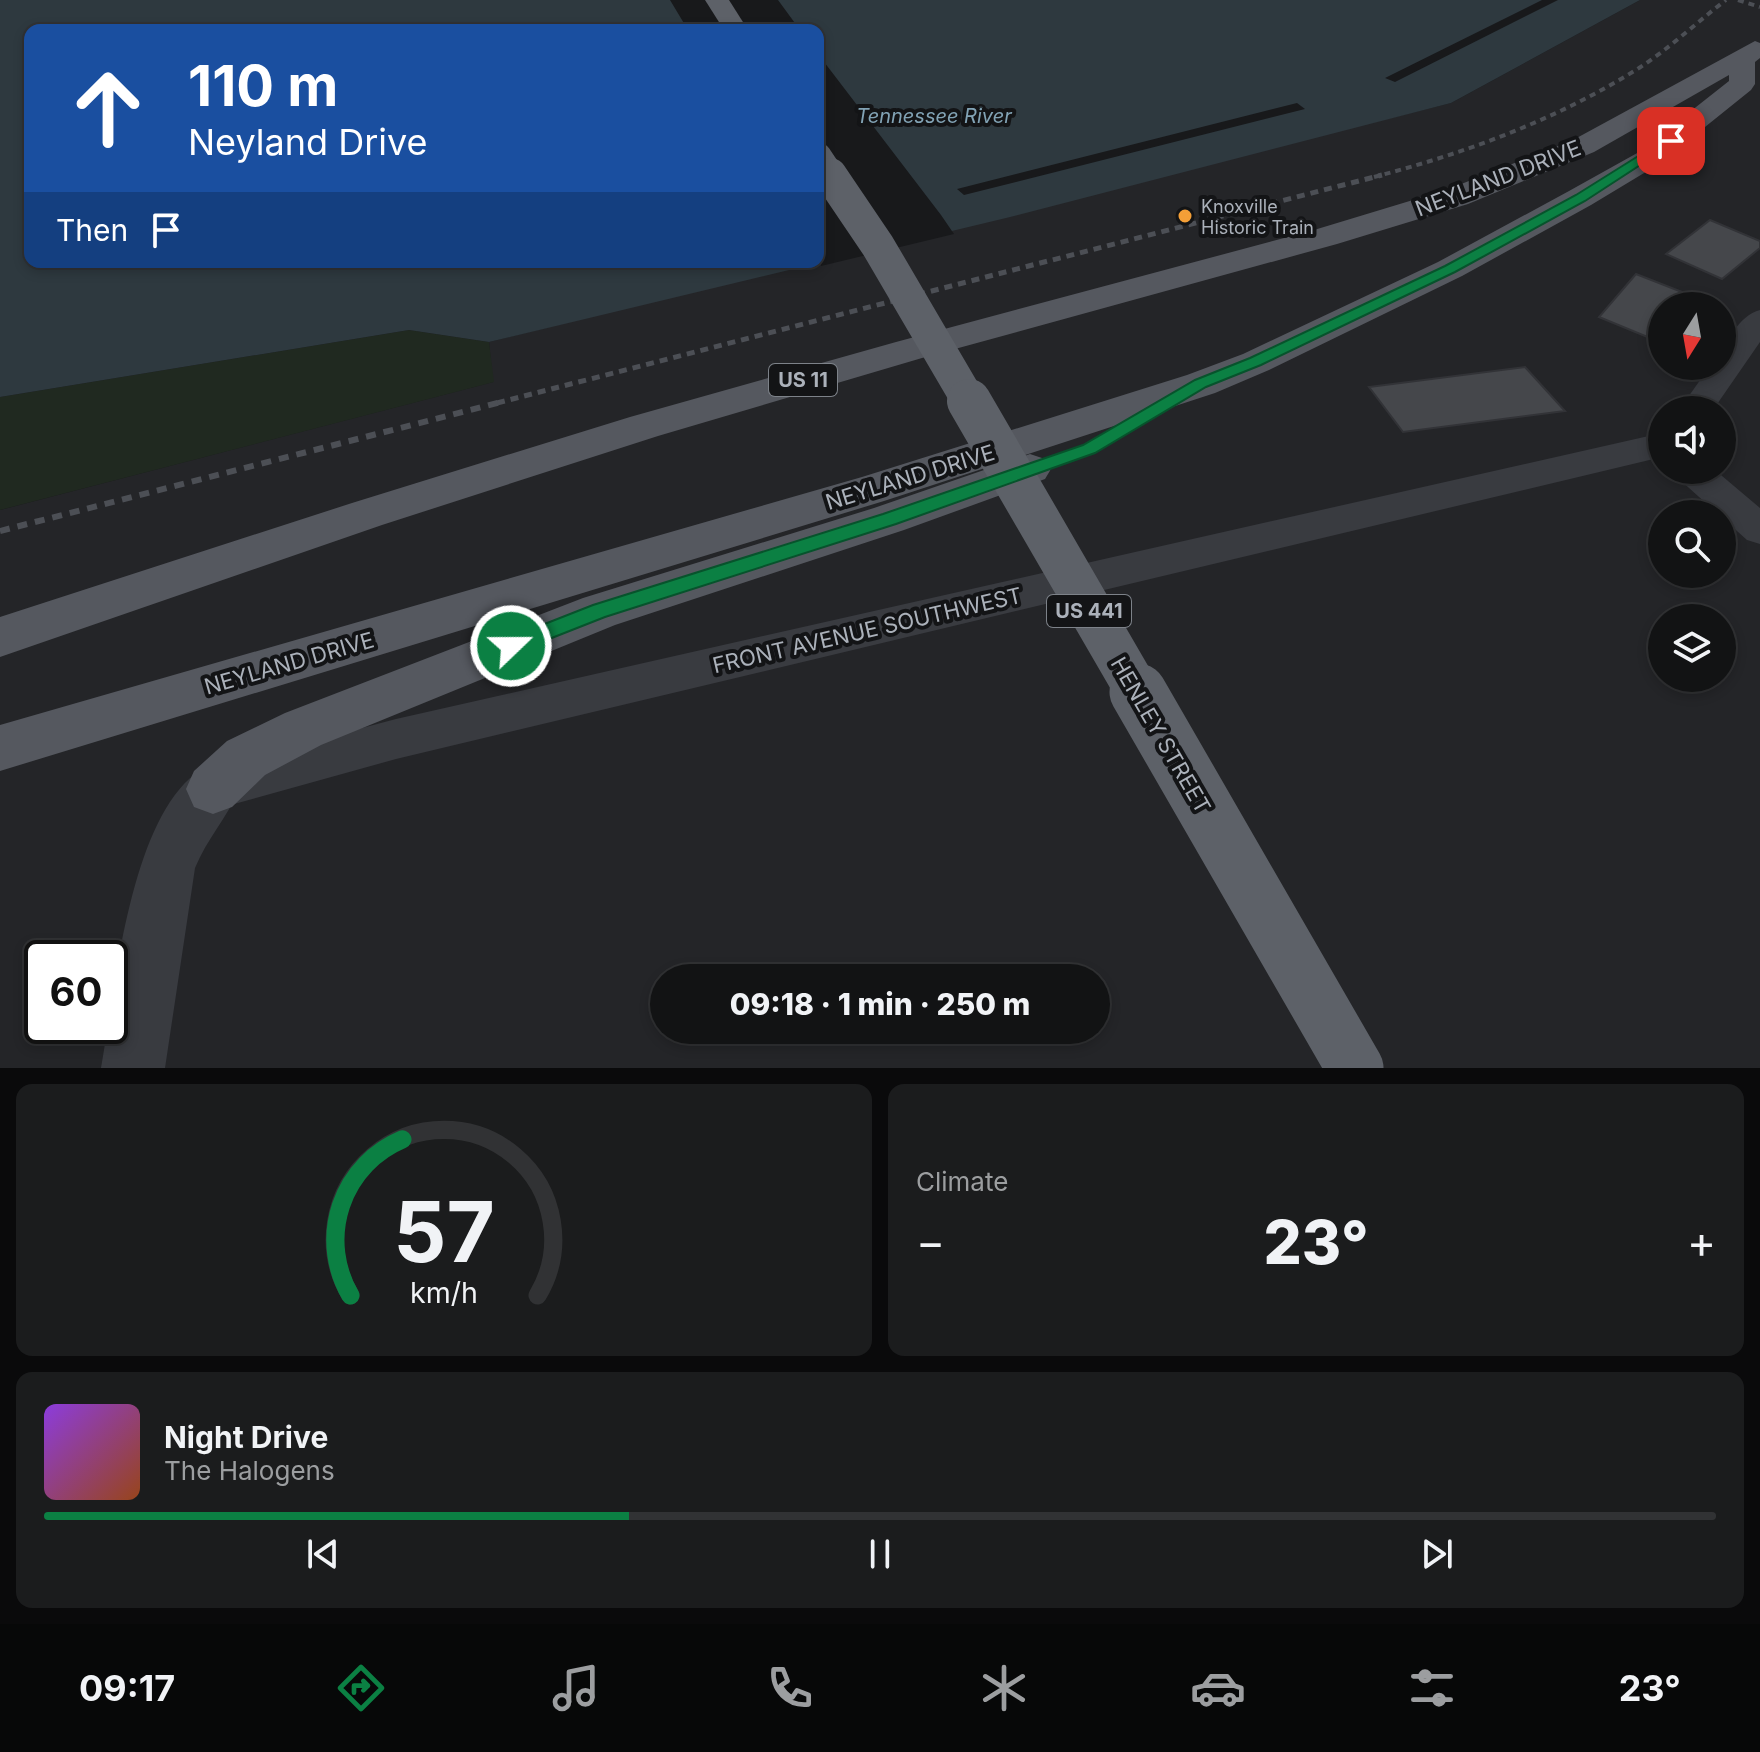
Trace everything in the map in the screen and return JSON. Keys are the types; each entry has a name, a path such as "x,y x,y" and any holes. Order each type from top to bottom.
{"highway":[{"path":"717,0 732,24"},
{"name":"HENLEY STREET","path":"824,165 878,246 953,373 1355,1068"}],"main road":[{"name":"NEYLAND DRIVE","path":"0,748 854,495 1201,384 1256,362 1450,269 1649,158 1742,84 1751,52"},
{"name":"NEYLAND DRIVE","path":"0,637 239,555 737,399 1404,213 1533,167 1609,135 1662,107 1706,75 1751,52"},
{"path":"213,789 246,758 303,729 600,611 889,519 1089,449 1201,384"}],"street":[{"path":"1706,396 1760,319"},
{"name":"FRONT AVENUE SOUTHWEST","path":"213,789 396,739 1648,448"},
{"path":"1708,484 1760,530"},
{"path":"133,1068 167,868 185,824 213,789"}],"shaded area":[{"path":"1640,0 1760,0 1760,1068 0,1068 0,510 493,382 489,342 787,268 824,268 824,259 1451,103"},
{"path":"409,330 489,342 494,382 0,510 0,397"}],"water":[{"name":"Tennessee River","path":"0,0 1640,0 1451,103 824,262 824,24 24,24 24,268 798,268 489,342 409,330 0,397"}],"pier":[{"path":"670,0 778,0 796,24 684,24"},
{"path":"1542,0 1558,0 1395,82 1385,78"},
{"path":"824,62 941,215 954,234 824,265"},
{"path":"1297,103 1305,109 964,195 957,189"}],"building":[{"path":"1710,220 1760,241 1760,248 1722,279 1666,254"},
{"path":"1636,274 1682,292 1648,292 1648,337 1599,317"},
{"path":"1525,367 1565,411 1403,432 1369,387"}],"railway":[{"path":"1374,177 1511,133 1576,103 1650,60 1726,0"},
{"path":"1738,0 1760,7"},
{"path":"497,403 1382,175"},
{"path":"0,531 505,401"}],"place":[{"name":"Knoxville Historic Train","path":"1185,216"}],"route":[{"path":"511,646 600,611 889,519 1089,449 1201,384 1256,362 1450,269 1580,198 1649,158 1671,141"}]}
